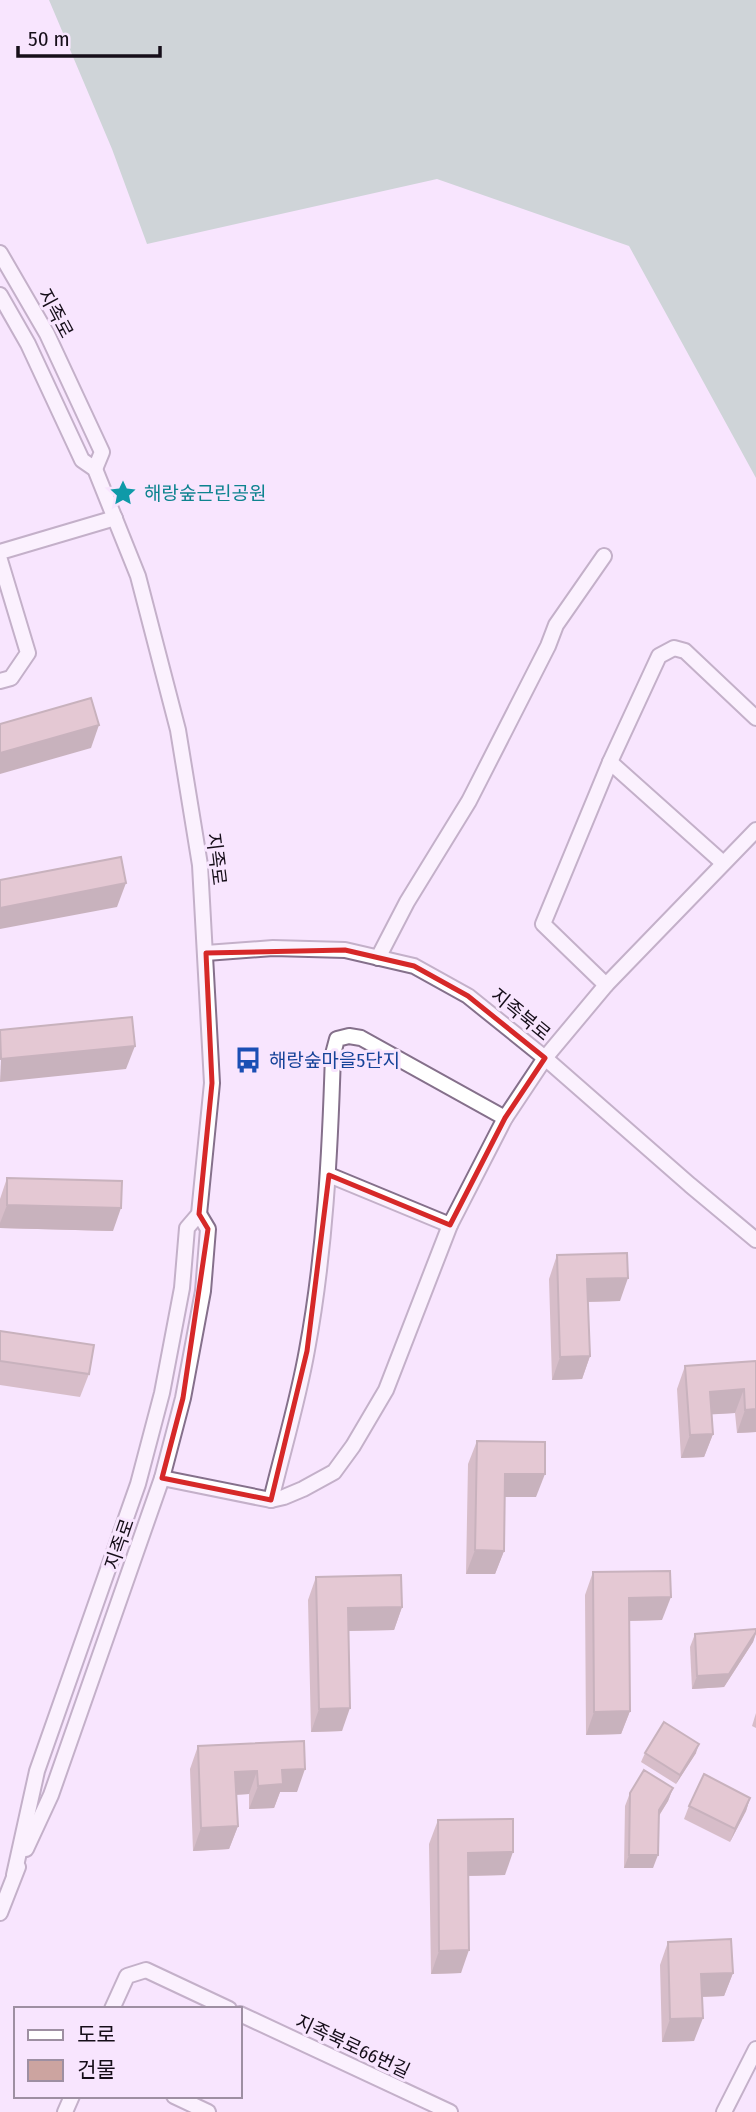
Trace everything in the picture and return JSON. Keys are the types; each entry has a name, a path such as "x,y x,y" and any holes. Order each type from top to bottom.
{"street":[{"name":"지족로","path":"0,253 47,334 102,452 95,469"},
{"name":"지족로","path":"0,295 28,344 82,460 95,469 138,576 178,730 200,865 212,1083 199,1214 187,1228 182,1288 162,1393 138,1484 37,1771 14,1875"},
{"path":"0,552 115,519"},
{"path":"378,958 407,902 469,801 548,646 556,625 604,556"},
{"path":"0,560 28,653 11,678 0,681"},
{"path":"606,985 543,923 610,762 659,656 674,648 685,651 756,718"},
{"path":"610,762 723,863"},
{"path":"162,1478 271,1500 303,1489 334,1472 353,1446 386,1390 450,1225 505,1118 545,1058 606,985 756,830"},
{"name":"지족북로","path":"206,953 273,948 345,950 414,966 468,996 545,1058 756,1240"},
{"path":"271,1500 307,1351 319,1270 329,1175 334,1054 337,1039 349,1036 361,1038 505,1118"},
{"path":"329,1175 450,1225"},
{"name":"지족로","path":"0,1913 14,1875 51,1795 162,1478 183,1398 203,1291 208,1229 199,1214"},
{"path":"113,2007 127,1976 146,1970 225,2007"},
{"name":"지족북로66번길","path":"242,2015 450,2112"},
{"path":"723,2112 756,2049"},
{"path":"178,2098 208,2112"}],"highlighted area":[{"path":"345,950 414,966 468,996 545,1058 505,1118 450,1225 329,1175 307,1351 271,1500 162,1478 183,1398 208,1229 199,1214 212,1083 206,953"}],"green space":[{"path":"49,0 756,0 756,478 629,246 437,179 147,244 112,149"}],"building":[{"path":"91,698 99,725 0,753 0,724"},
{"path":"121,857 126,883 0,908 0,880"},
{"path":"132,1017 135,1046 1,1059 0,1030"},
{"path":"7,1178 122,1181 121,1208 7,1205"},
{"path":"627,1253 628,1278 587,1279 590,1356 560,1357 557,1255"},
{"path":"0,1331 94,1345 89,1374 0,1361"},
{"path":"756,1361 756,1409 745,1410 744,1389 710,1392 713,1434 690,1435 685,1366"},
{"path":"477,1441 545,1442 545,1474 505,1474 504,1551 475,1550"},
{"path":"670,1571 671,1597 629,1598 630,1711 594,1712 593,1572"},
{"path":"401,1575 402,1607 348,1608 350,1708 319,1709 316,1577"},
{"path":"756,1629 729,1674 697,1676 695,1634"},
{"path":"664,1722 699,1744 680,1775 645,1753"},
{"path":"304,1741 305,1769 282,1770 283,1784 258,1786 257,1771 235,1772 238,1826 201,1828 198,1746"},
{"path":"644,1770 673,1788 659,1810 658,1855 629,1855 630,1793"},
{"path":"704,1774 750,1798 735,1829 689,1806"},
{"path":"513,1819 513,1852 468,1853 469,1950 439,1951 438,1820"},
{"path":"731,1939 733,1973 701,1974 703,2018 670,2019 668,1942"}],"place":[{"name":"해랑숲근린공원","path":"123,493"},
{"name":"해랑숲마을5단지","path":"248,1060"}]}
